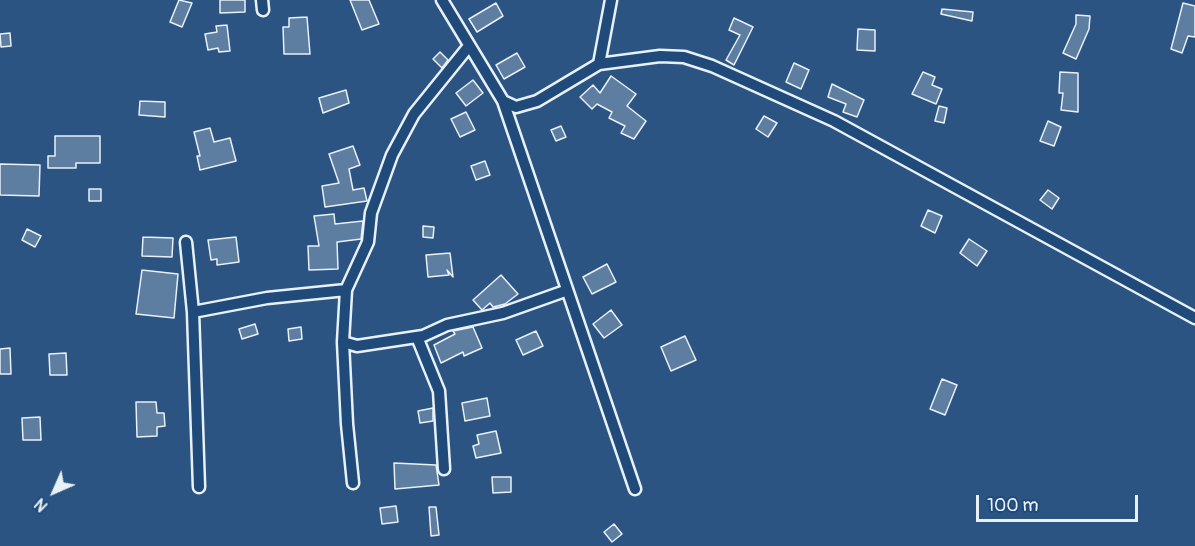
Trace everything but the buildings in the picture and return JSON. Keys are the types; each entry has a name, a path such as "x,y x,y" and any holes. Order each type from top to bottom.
{"street":[{"path":"442,0 503,101 565,291 635,489"},
{"path":"599,64 611,0"},
{"path":"353,483 347,424 343,342 346,290 368,242 371,213 392,155 414,114 469,46"},
{"path":"503,101 516,107 537,101 599,64 660,56 684,57 712,66 834,121 1195,318"},
{"path":"186,242 193,312 199,487"},
{"path":"193,312 257,299 346,290"},
{"path":"343,342 357,346 417,337 447,325 503,313 565,291"},
{"path":"417,337 439,391 444,469"}]}
